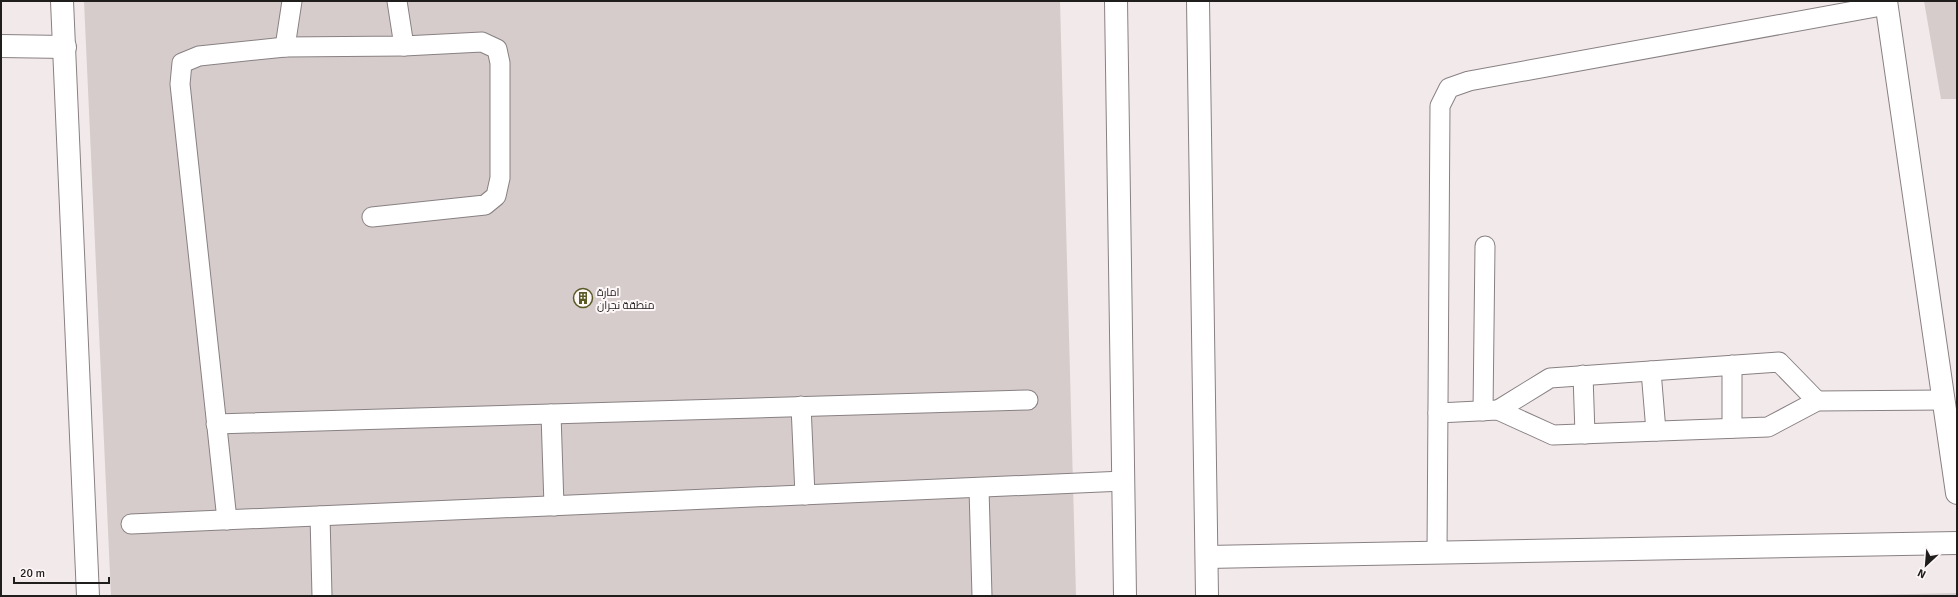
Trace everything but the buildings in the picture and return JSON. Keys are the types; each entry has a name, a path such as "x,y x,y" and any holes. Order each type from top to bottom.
{"street":[{"path":"62,1 88,596"},
{"path":"1116,1 1125,596"},
{"path":"1198,1 1207,596"},
{"path":"1887,3 1957,493"},
{"path":"1,46 65,47"},
{"path":"1207,557 1957,543"}],"lane":[{"path":"285,47 292,1"},
{"path":"397,1 404,46"},
{"path":"1437,553 1440,106 1449,88 1477,80 1887,3"},
{"path":"226,520 180,84 182,63 199,56 285,47 404,46 482,42 497,49 500,63 500,178 496,196 485,205 372,217"},
{"path":"1485,246 1491,410"},
{"path":"1491,410 1550,378 1779,362 1817,401"},
{"path":"1732,365 1732,428"},
{"path":"1651,371 1656,431"},
{"path":"1583,375 1585,434"},
{"path":"216,424 1028,400"},
{"path":"1438,413 1491,410 1553,435 1768,427 1817,401 1944,400"},
{"path":"801,406 805,495"},
{"path":"551,414 554,506"},
{"path":"131,524 1124,481"},
{"path":"979,488 982,596"},
{"path":"320,516 322,596"}],"place":[{"name":"امارة منطقة نجران","path":"583,298"}]}
